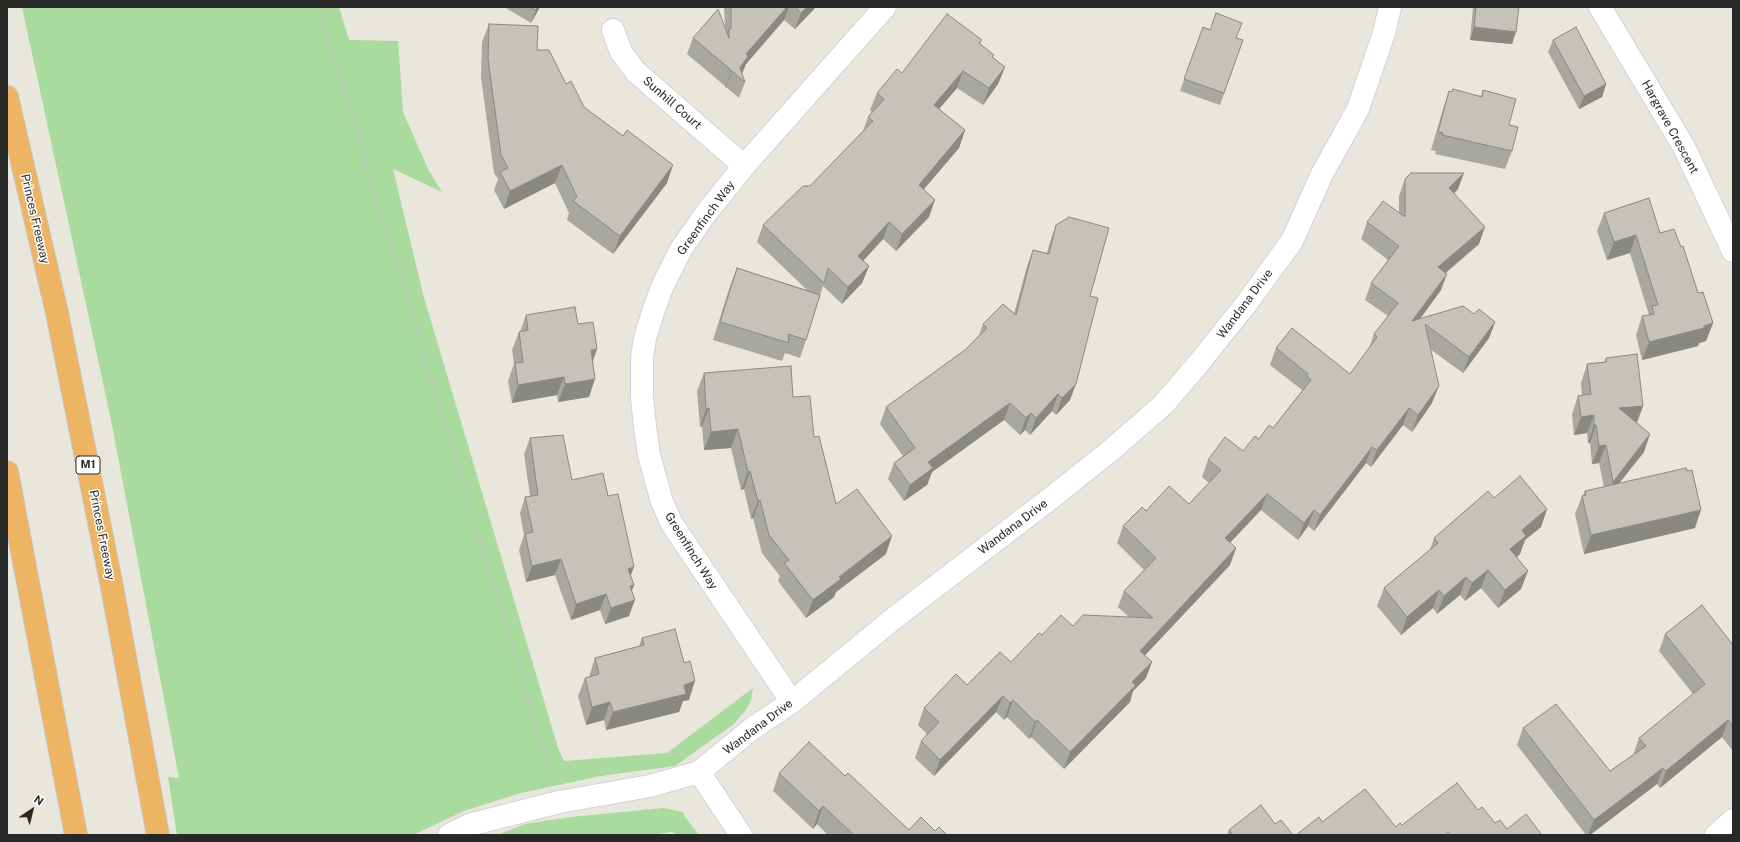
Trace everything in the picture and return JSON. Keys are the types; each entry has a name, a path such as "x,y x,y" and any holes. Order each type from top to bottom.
{"highway":[{"name":"Princes Freeway","path":"7,97 58,320 114,594 158,835"},
{"path":"7,472 76,835"}],"street":[{"name":"Greenfinch Way","path":"792,702 672,524 662,502 655,480 645,427 642,398 642,357 645,338 663,285 681,249 707,212 744,166 885,7"},
{"name":"Wandana Drive","path":"448,835 469,825 559,802 650,786 699,772 753,728 792,702 893,619 1110,450 1162,405 1198,364 1246,304 1292,241 1322,174 1358,109 1384,34 1390,7"},
{"name":"Hargrave Crescent","path":"1600,7 1684,147 1733,251"},
{"name":"Sunhill Court","path":"613,30 621,52 636,72 744,166"},
{"path":"699,772 741,835"},
{"path":"1716,835 1733,820"}],"path":[{"path":"320,7 559,802"}],"green space":[{"path":"22,7 339,7 349,40 398,41 403,112 428,169 442,192 393,169 423,294 558,748 564,761 667,753 753,688 751,701 734,724 675,766 601,776 521,793 464,811 413,835 177,835 168,777 179,778 111,420"},
{"path":"664,808 683,812 685,817 699,835 679,835 672,832 652,835 497,835 525,824 571,817"}],"building":[{"path":"530,7 537,7 536,10"},
{"path":"731,7 787,7 746,54 748,56 740,68 745,82 732,71 731,72 730,69 693,38 718,9 729,38 729,29 731,29"},
{"path":"795,7 807,7 801,13"},
{"path":"1476,7 1519,7 1516,32 1474,27"},
{"path":"1216,13 1242,23 1236,38 1243,40 1224,93 1184,79 1203,27 1210,30"},
{"path":"947,14 982,40 979,43 994,55 992,57 1005,67 989,88 963,71 934,105 965,130 919,185 935,200 902,234 889,222 858,256 869,266 848,287 828,268 824,283 763,225 803,186 810,186 873,121 868,117 884,99 877,93 897,69 902,73"},
{"path":"489,24 538,26 537,50 549,50 566,84 571,81 584,107 623,136 627,130 673,165 620,236 573,201 577,197 562,165 510,191 500,172 508,168 501,155 488,59"},
{"path":"1576,27 1606,84 1584,96 1553,40"},
{"path":"1453,89 1482,97 1483,90 1516,99 1509,125 1518,127 1512,151 1442,135 1443,133 1438,132 1449,91 1452,92"},
{"path":"1411,173 1464,173 1449,188 1485,227 1438,267 1447,274 1412,321 1463,306 1474,314 1479,309 1495,322 1469,357 1425,324 1439,386 1418,415 1409,408 1377,450 1372,447 1320,515 1314,510 1304,523 1267,494 1225,538 1236,548 1140,651 1152,662 1132,682 1136,685 1070,752 1037,720 1035,722 1013,700 1010,703 1003,696 940,760 921,741 939,722 924,708 956,674 967,685 1000,652 1011,662 1039,633 1042,635 1061,615 1073,626 1083,615 1153,618 1124,591 1156,558 1123,526 1142,507 1146,511 1169,486 1189,504 1221,470 1208,460 1225,437 1243,451 1255,436 1259,439 1269,425 1273,428 1311,380 1307,376 1308,374 1276,348 1292,328 1350,374 1377,337 1374,334 1398,303 1371,283 1399,246 1367,222 1383,201 1405,217 1405,179"},
{"path":"1649,198 1660,233 1674,229 1681,247 1683,246 1698,293 1703,292 1713,323 1704,326 1704,328 1649,342 1642,316 1654,314 1652,306 1658,305 1636,235 1614,242 1604,213"},
{"path":"1069,217 1109,228 1090,296 1098,298 1076,384 1062,398 1058,394 1036,418 1031,413 1026,418 1010,403 928,462 933,468 910,485 894,463 915,448 886,407 965,350 987,328 983,324 1003,304 1016,315 1033,250 1049,254 1056,225"},
{"path":"737,268 820,295 806,340 788,334 789,343 720,322"},
{"path":"575,307 578,324 593,322 597,349 591,350 595,379 565,384 564,377 518,385 515,363 523,362 519,332 528,330 526,315"},
{"path":"1637,354 1643,406 1619,408 1650,434 1613,482 1606,445 1599,446 1596,425 1594,425 1594,415 1581,417 1578,396 1591,394 1587,364 1606,362 1606,358"},
{"path":"791,366 793,397 810,396 814,437 819,436 836,504 857,489 892,536 839,577 841,579 813,600 784,563 789,560 769,535 760,500 758,501 750,471 748,472 738,429 711,432 709,408 706,409 704,373"},
{"path":"563,435 572,480 603,473 608,496 618,494 634,567 628,569 634,585 630,586 635,600 611,608 606,594 576,604 561,559 532,566 525,534 533,532 525,497 538,495 530,438"},
{"path":"1686,468 1687,471 1692,470 1701,510 1591,535 1582,496 1586,495 1585,491"},
{"path":"1520,476 1547,509 1522,530 1526,536 1510,549 1528,571 1505,590 1488,570 1472,583 1466,577 1444,596 1439,590 1407,617 1384,588 1438,543 1434,538 1488,491 1494,498"},
{"path":"1702,605 1733,645 1733,726 1728,720 1666,771 1663,768 1594,820 1523,728 1556,704 1610,771 1646,746 1639,738 1705,684 1665,634"},
{"path":"675,629 684,663 690,661 695,681 684,685 686,694 613,712 610,702 592,707 585,678 599,674 595,658 644,645 642,638"},
{"path":"809,742 845,776 848,773 909,830 921,817 935,831 939,827 947,835 854,835 823,806 819,811 779,773"},
{"path":"1457,783 1478,810 1482,807 1495,823 1500,820 1507,829 1526,814 1542,835 1451,835 1448,832 1445,835 1296,835 1319,817 1322,822 1365,789 1396,827 1400,823 1402,825"},
{"path":"1261,805 1275,824 1281,820 1293,835 1233,835 1229,830"}]}
